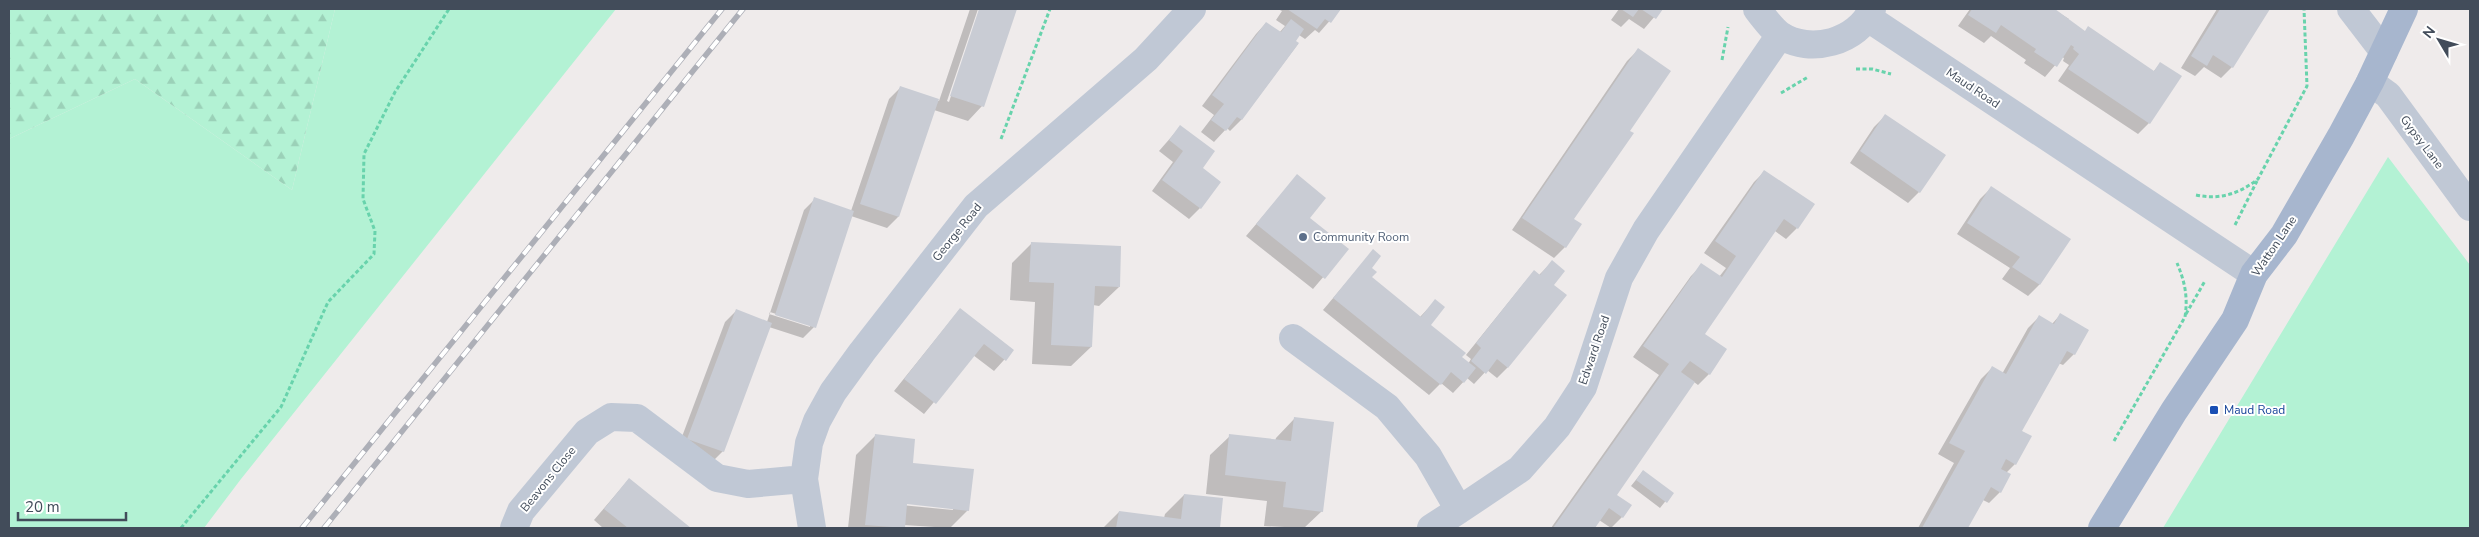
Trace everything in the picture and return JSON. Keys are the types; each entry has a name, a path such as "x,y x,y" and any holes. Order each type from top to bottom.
{"main road":[{"name":"Watton Lane","path":"2102,528 2174,411 2235,320 2254,274 2284,235 2370,82 2404,9"}],"street":[{"name":"George Road","path":"812,528 804,479 809,442 817,421 833,392 976,206 1146,59 1192,9"},
{"path":"1757,9 1780,35 1803,44 1827,44 1850,35 1870,13"},
{"path":"2351,9 2384,52"},
{"name":"Maud Road","path":"1870,13 2254,274"},
{"name":"Edward Road","path":"1459,510 1520,469 1558,427 1583,387 1619,278 1646,230 1780,35"},
{"name":"Gypsy Lane","path":"2370,82 2388,95 2470,207"},
{"path":"1293,338 1387,407 1428,456 1459,510 1430,528"},
{"name":"Beavons Close","path":"514,528 521,511 587,432 611,417 637,418 717,478 748,484 804,479"}],"path":[{"path":"181,528 281,407 328,302 374,254 375,231 364,199 364,154 394,92 450,9"},
{"path":"999,143 1050,9"},
{"path":"2186,194 2206,197 2225,196 2244,190 2258,179 2308,86 2304,9"},
{"path":"1721,63 1728,23"},
{"path":"1850,69 1872,69 1898,76"},
{"path":"1775,99 1808,77 1818,74"},
{"path":"2126,488 2105,457 2185,317 2188,298 2176,260"}],"green space":[{"path":"9,9 335,9 292,190 135,79 9,139"},
{"path":"335,9 616,9 204,528 9,528 9,139 135,79 292,190"},
{"path":"2388,157 2470,265 2470,528 2163,528"}],"building":[{"path":"979,9 1017,9 984,107 950,96"},
{"path":"1287,9 1341,9 1331,23 1325,19 1317,29"},
{"path":"1621,9 1639,9 1633,17"},
{"path":"1641,9 1663,9 1656,19"},
{"path":"1972,9 2055,9 2085,31 2088,26 2154,71 2160,62 2182,76 2150,124 2068,69 2079,54 2071,45 2057,67 2034,52 2036,49 2001,25 1996,33 1968,15"},
{"path":"2220,9 2270,9 2233,68 2213,55 2207,66 2191,56"},
{"path":"1291,19 1304,29 1296,41 1299,43 1242,120 1237,117 1226,131 1211,120 1224,104 1212,95 1266,22 1281,32"},
{"path":"1638,48 1671,71 1630,131 1634,133 1574,219 1582,224 1566,248 1522,218"},
{"path":"900,86 939,99 899,217 860,204"},
{"path":"1885,114 1946,155 1920,193 1860,151"},
{"path":"1180,125 1215,151 1203,168 1221,182 1201,209 1162,180 1183,151 1169,140"},
{"path":"1764,170 1815,204 1798,229 1784,219 1705,334 1727,349 1710,375 1690,361 1681,372 1695,382 1617,495 1632,505 1623,518 1609,508 1595,528 1553,528 1669,364 1643,346 1701,263 1722,277 1736,256 1715,241"},
{"name":"Community Room","path":"1297,174 1326,198 1310,218 1349,249 1325,279 1256,224"},
{"path":"1991,186 2071,239 2040,285 2012,267 2020,257 1967,223"},
{"path":"814,197 854,211 816,328 775,315"},
{"path":"1031,242 1121,246 1120,287 1095,286 1092,347 1051,345 1054,283 1029,282"},
{"path":"1373,249 1381,256 1372,268 1377,272 1372,277 1421,317 1435,299 1445,307 1431,325 1466,353 1462,357 1476,368 1464,383 1451,372 1441,385 1333,298"},
{"path":"1552,260 1565,271 1554,285 1567,295 1508,368 1497,359 1486,374 1471,361 1481,348 1476,343 1534,270 1540,275"},
{"path":"960,308 1014,350 1006,361 984,344 936,404 904,379"},
{"path":"736,309 772,323 724,452 687,439"},
{"path":"2060,313 2089,330 2075,355 2067,351 2022,431 2032,436 2016,465 2006,459 2001,469 2011,474 2001,493 1991,487 1968,528 1922,528 1965,451 1949,443 1992,366 2006,374 2039,315 2054,324"},
{"path":"1294,417 1334,422 1323,512 1283,507 1286,482 1225,475 1229,434 1291,441"},
{"path":"875,434 915,439 913,463 974,469 969,511 907,504 905,528 865,525"},
{"path":"1643,470 1674,493 1667,503 1636,480"},
{"path":"629,478 691,528 628,528 604,509"},
{"path":"1184,494 1223,498 1220,528 1116,528 1119,511 1181,519"}],"railway":[{"path":"302,528 722,9"},
{"path":"324,528 743,9"}],"place":[{"name":"Community Room","path":"1303,237"},
{"name":"Maud Road","path":"2214,410"}]}
